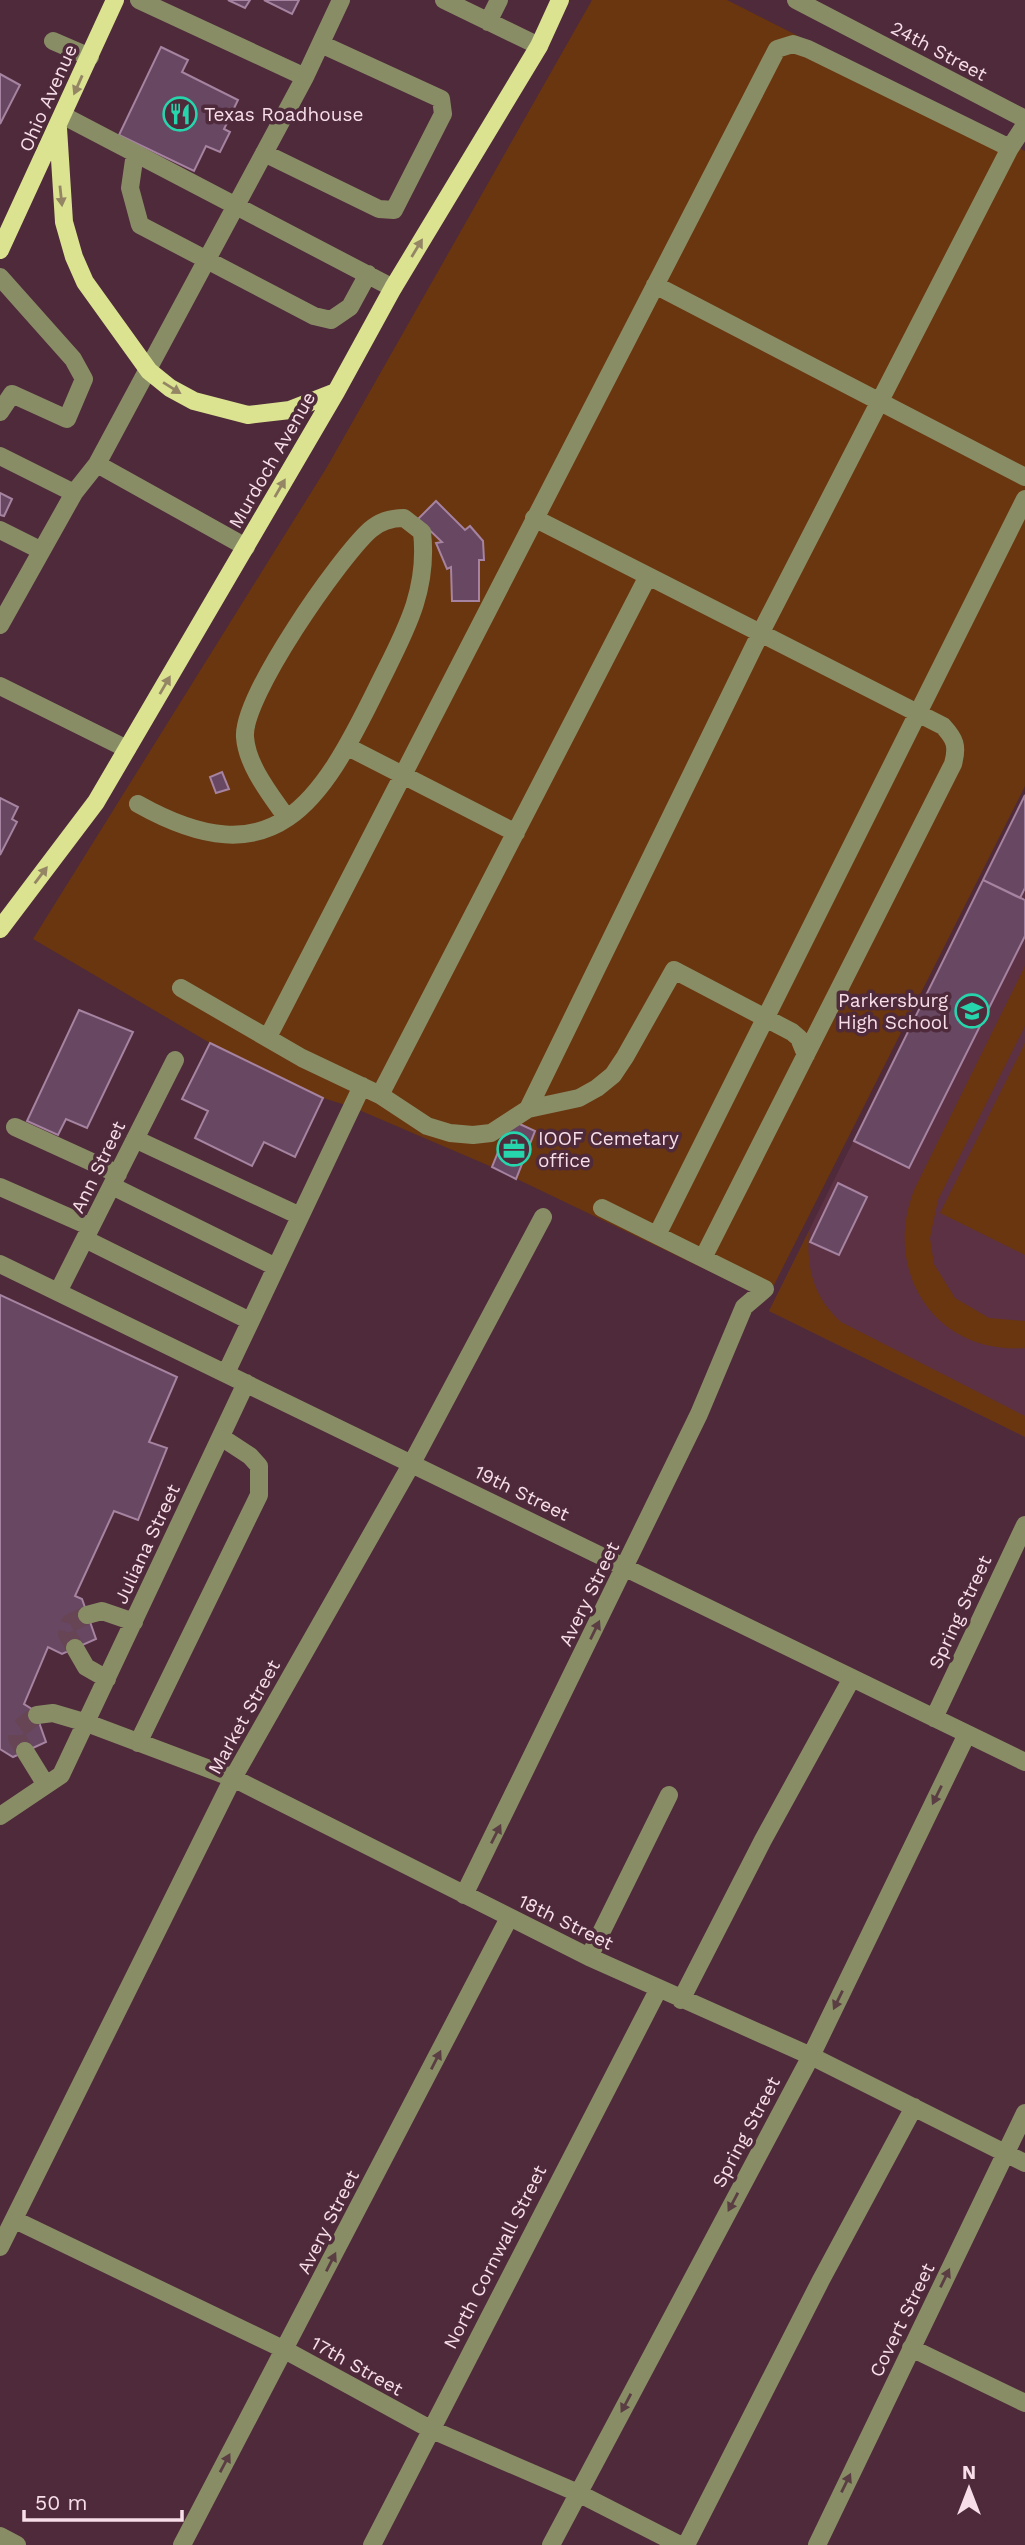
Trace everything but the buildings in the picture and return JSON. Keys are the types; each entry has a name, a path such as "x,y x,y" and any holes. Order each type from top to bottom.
{"main road":[{"name":"Ohio Avenue","path":"0,250 115,0"},
{"name":"Murdoch Avenue","path":"0,929 96,802 336,392 393,288 539,46 560,0"},
{"path":"61,122 64,222 74,257 85,282 149,371 170,388 194,401 248,415 289,410 336,392"}],"street":[{"path":"139,0 305,77"},
{"path":"0,625 40,550 74,493 97,464 149,371 305,77 341,0"},
{"path":"488,22 499,0"},
{"name":"24th Street","path":"796,0 1025,119"},
{"path":"448,1 539,46"},
{"path":"53,41 90,57"},
{"path":"264,153 379,209 394,210 443,114 441,99 321,44"},
{"path":"268,1037 777,49 793,44 808,48 1010,148"},
{"path":"61,122 135,153 393,288"},
{"path":"528,1109 760,634 1010,148 1025,125"},
{"path":"135,153 130,188 140,225 314,316 331,320 350,307 368,274"},
{"path":"0,278 73,359 84,379 66,419 12,394 0,412"},
{"path":"655,285 1025,477"},
{"path":"0,456 74,493"},
{"path":"97,464 246,547"},
{"path":"657,1235 1025,499"},
{"path":"138,804 172,823 195,831 224,836 249,833 286,817 308,803 332,775 348,747 419,597 424,568 422,532 404,518 383,521 357,544 280,652 247,721 245,738 250,754 286,817"},
{"path":"534,518 647,578 943,726 954,738 957,750 953,764 703,1258 602,1208"},
{"path":"0,530 40,550"},
{"path":"380,1095 647,578"},
{"path":"0,687 127,750"},
{"path":"348,747 516,833"},
{"path":"181,988 302,1058 380,1095 427,1126 450,1133 491,1133 528,1109 579,1098 613,1075 674,970 748,1006 799,1038 806,1055"},
{"name":"Ann Street","path":"58,1292 175,1059"},
{"path":"226,1373 362,1086"},
{"path":"15,1127 276,1267"},
{"path":"135,1139 300,1216"},
{"path":"0,1187 250,1321"},
{"name":"Market Street","path":"0,2247 233,1778 412,1463 543,1217"},
{"name":"Avery Street","path":"464,1895 699,1414 744,1307 765,1289 703,1258"},
{"name":"19th Street","path":"0,1264 1025,1762"},
{"name":"Juliana Street","path":"0,1816 61,1775 246,1383"},
{"path":"138,1742 260,1495 260,1466 221,1437"},
{"name":"Spring Street","path":"934,1718 1025,1525"},
{"path":"87,1615 102,1611 134,1622"},
{"path":"75,1648 86,1667 107,1679"},
{"path":"681,2000 763,1840 852,1678"},
{"name":"18th Street","path":"37,1715 53,1713 86,1723 233,1778 509,1918 658,1990 811,2056 1025,2163"},
{"name":"Spring Street","path":"551,2545 811,2056 967,1734"},
{"path":"25,1751 46,1785"},
{"path":"590,1957 669,1795"},
{"name":"Avery Street","path":"182,2545 509,1918"},
{"name":"North Cornwall Street","path":"372,2545 658,1990"},
{"path":"686,2545 815,2291 914,2108"},
{"name":"Covert Street","path":"817,2545 1025,2113"},
{"name":"17th Street","path":"15,2220 285,2350 430,2429 578,2493 680,2545"},
{"path":"911,2348 1025,2403"},
{"path":"0,2536 17,2545"}],"shaded area":[{"path":"592,0 727,0 1025,151 1025,786 767,1299 492,1167 352,1107 323,1098 210,1043 33,939 327,467"},
{"name":"Parkersburg High School","path":"1025,795 1025,1437 769,1311"},
{"path":"1025,966 1025,1026 938,1200 930,1238 934,1264 955,1298 989,1318 1025,1321 1025,1348 993,1346 965,1337 941,1322 923,1301 911,1276 905,1248 906,1218 915,1188"},
{"path":"1025,1043 1025,1255 940,1213"},
{"path":"809,1231 813,1281 824,1302 841,1322 1025,1416 1025,1437 769,1311"}],"tunnel":[{"path":"75,1648 67,1634 70,1623 87,1615"},
{"path":"25,1751 17,1738 17,1730 37,1715"}],"place":[{"name":"Texas Roadhouse","path":"180,114"},
{"name":"Parkersburg High School","path":"972,1011"},
{"name":"IOOF Cemetary office","path":"514,1149"}]}
